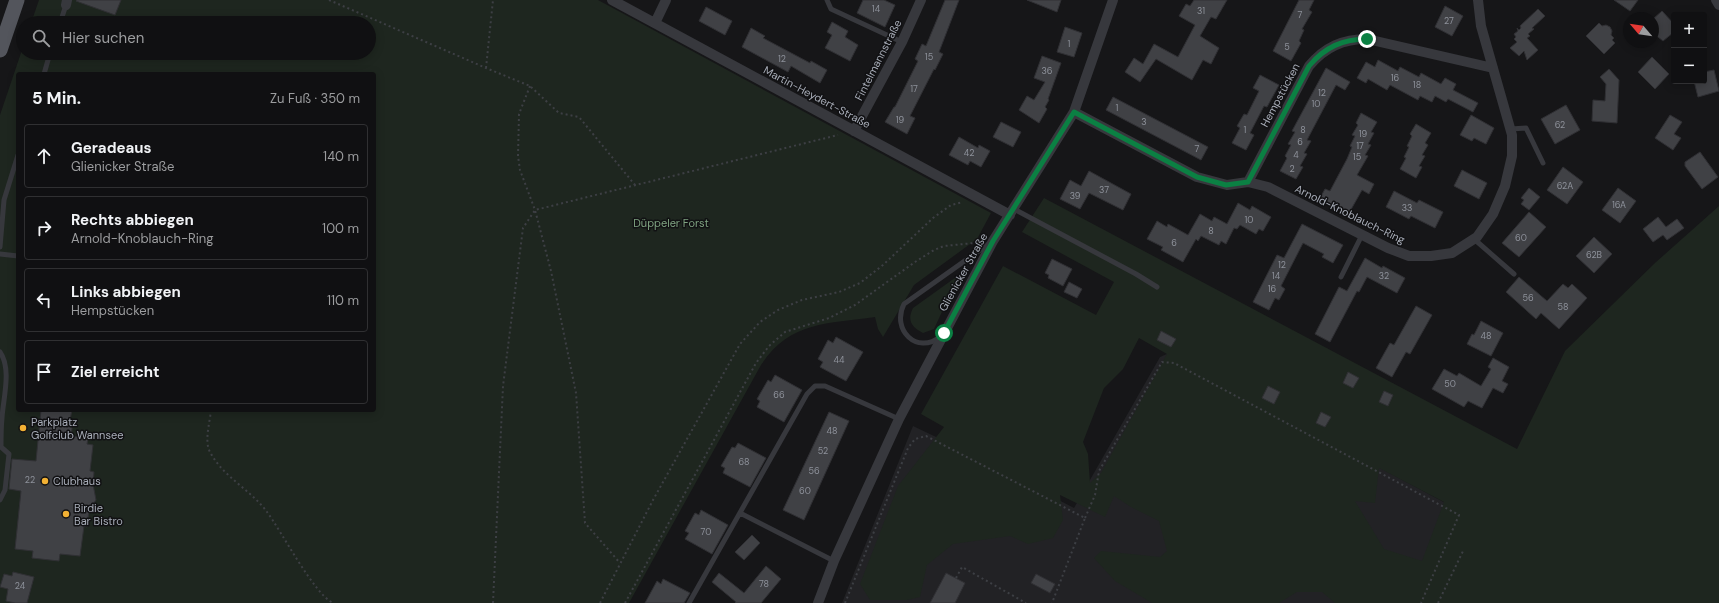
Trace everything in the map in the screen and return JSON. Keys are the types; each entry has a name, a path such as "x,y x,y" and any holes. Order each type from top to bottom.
{"main road":[{"path":"0,50 17,0"}],"street":[{"name":"Martin-Heydert-Straße","path":"612,0 854,131 1012,212"},
{"path":"654,23 666,0"},
{"name":"Fintelmannstraße","path":"854,131 902,42 921,0"},
{"name":"Glienicker Straße","path":"818,603 834,561 899,419 993,241 1074,112 1113,0"},
{"name":"Arnold-Knoblauch-Ring","path":"1074,112 1197,177 1226,185 1248,182 1268,187 1388,248 1409,256 1431,256 1452,253 1474,239 1493,214 1505,186 1512,156 1511,129 1481,26 1478,0"},
{"path":"1716,0 1719,5"},
{"name":"Hempstücken","path":"1248,182 1309,66 1316,57 1333,45 1354,39 1367,39 1493,68"}],"lane":[{"path":"827,0 831,9 902,42"},
{"path":"62,16 67,2"},
{"path":"45,72 48,60"},
{"path":"1511,129 1526,128 1543,163"},
{"path":"0,247 4,200 16,161"},
{"path":"1012,212 1136,274 1157,287"},
{"path":"1341,277 1362,235"},
{"path":"1474,239 1514,274"},
{"path":"944,333 931,342 924,343 911,339 903,330 900,323 899,316 904,304 993,241"},
{"path":"0,254 16,256"},
{"path":"0,352 4,357 6,385 2,418 1,447 9,454 5,490 0,500"},
{"path":"689,603 806,394 815,386 825,386 899,419"},
{"path":"740,513 834,561"}],"path":[{"path":"329,0 366,16"},
{"path":"486,68 493,0"},
{"path":"376,20 530,86 559,113 579,118 635,185"},
{"path":"530,86 519,114 518,156 520,170 535,210 551,272 576,393 585,523 620,563"},
{"path":"493,603 503,386 523,228 535,210 854,131"},
{"path":"600,603 653,500 740,344 760,322 778,310 802,300 839,292 860,283 883,265 929,221 951,205"},
{"path":"625,603 756,363 769,346 785,332 829,318 855,305 934,250 944,246 993,241"},
{"path":"1052,603 1085,518 1096,496 1099,471 1162,362 1174,364 1459,515 1421,603"},
{"path":"211,412 208,445 210,453 230,476 266,510 323,597 333,603"},
{"path":"845,603 908,448 915,439 926,436 1085,518"},
{"path":"1438,603 1464,549"},
{"path":"956,578 962,567 1026,603"}],"shaded area":[{"path":"1167,354 1468,515 1428,603 842,603 913,426 955,446 1074,508 1160,357"}],"green space":[{"name":"Düppeler Forst","path":"39,0 598,0 991,213 977,239 914,285 883,337 878,329 875,317 841,321 811,327 797,332 784,340 772,351 761,365 629,603 0,603 0,115 19,60 376,60 376,16 33,16"},
{"path":"1044,198 1517,449 1565,351 1655,263 1719,206 1719,603 1335,603 1322,592 1297,592 1279,603 1152,603 1115,581 1094,558 1101,551 1160,557 1167,551 1159,521 1131,507 1114,496 1105,517 1060,495 1063,520 1053,538 1028,544 1010,536 953,544 927,565 920,597 907,600 870,600 860,584 898,486 944,427 921,414 1003,266 1096,315 1114,282 1022,232","holes":["1139,338 1167,354 1101,473 1090,483 1088,454 1083,442 1104,388 1123,369","1379,468 1444,502 1422,561 1384,549 1355,501 1375,503"]},
{"path":"959,275 934,329 923,333 913,326 910,316 913,308"}],"building":[{"path":"121,0 115,15 76,1"},
{"path":"863,0 884,0 895,5 885,27 857,13"},
{"path":"945,0 959,0 939,52 943,54 910,116 915,118 907,134 885,122 895,107 918,61 915,59 922,44 926,46"},
{"path":"1027,0 1061,0 1057,12"},
{"path":"1194,0 1227,0 1216,19 1211,17 1200,36 1219,48 1211,64 1203,60 1192,80 1156,59 1140,82 1125,72 1134,58 1143,64 1154,44 1178,57 1195,25 1179,16 1186,4 1190,6"},
{"path":"1299,0 1314,0 1309,10 1312,12 1302,29 1304,30 1299,41 1301,43 1291,61 1273,51"},
{"path":"1614,0 1638,0 1630,11"},
{"path":"1445,6 1463,16 1452,36 1435,27"},
{"path":"706,7 732,21 725,35 699,21"},
{"path":"1538,9 1545,16 1532,28 1534,29 1528,34 1530,36 1527,38 1538,50 1527,60 1524,51 1519,56 1510,48 1517,42 1514,39 1516,37 1514,34 1518,31 1517,28 1519,30 1521,28 1520,26"},
{"path":"1662,11 1671,21 1671,34 1663,41 1659,38 1659,14"},
{"path":"832,22 848,31 845,37 858,45 850,61 825,48 832,35 827,32"},
{"path":"1599,23 1602,26 1606,25 1610,27 1612,31 1611,35 1614,38 1612,40 1615,43 1604,54 1586,36"},
{"path":"1065,27 1082,33 1074,57 1057,52"},
{"path":"751,28 765,36 763,38 810,63 811,61 827,70 820,83 791,66 788,72 742,47"},
{"path":"1042,56 1061,63 1048,99 1049,100 1045,107 1047,109 1039,123 1019,110 1027,96 1034,100 1045,82 1034,78"},
{"path":"1652,57 1669,74 1655,89 1638,72"},
{"path":"1378,60 1398,71 1400,67 1419,77 1421,73 1441,84 1445,78 1456,84 1453,90 1478,103 1473,112 1448,99 1446,102 1435,96 1432,102 1420,96 1418,100 1390,85 1387,90 1368,79 1366,83 1357,78 1366,62 1375,67"},
{"path":"1326,68 1350,82 1345,90 1336,85 1307,140 1311,141 1304,153 1307,154 1300,166 1303,167 1296,179 1280,171 1287,158 1285,156 1291,145 1288,144 1295,132 1292,131"},
{"path":"1609,69 1619,80 1617,123 1592,121 1593,100 1605,101 1606,84 1600,77"},
{"path":"1714,70 1719,91 1698,97 1695,84 1707,84 1707,71"},
{"path":"1260,75 1279,85 1267,107 1264,106 1250,133 1254,135 1246,150 1232,143 1240,128 1237,126 1244,114 1247,115 1259,91 1253,88"},
{"path":"1113,97 1208,147 1201,160 1106,110"},
{"path":"1566,105 1580,130 1555,144 1541,119"},
{"path":"1361,113 1377,122 1371,132 1374,133 1368,144 1371,145 1365,155 1368,156 1357,175 1374,184 1369,194 1362,190 1349,213 1320,198 1325,189 1330,191 1347,159 1352,147 1350,146 1355,136 1352,135 1358,125 1356,123"},
{"path":"1471,115 1494,128 1486,144 1474,138 1472,141 1460,135"},
{"path":"1670,115 1682,122 1674,134 1681,138 1673,150 1655,138"},
{"path":"1001,122 1021,132 1013,147 993,137"},
{"path":"1416,124 1431,133 1425,143 1428,145 1422,155 1425,156 1419,166 1422,167 1416,178 1400,169 1406,158 1404,157 1409,147 1407,146 1412,136 1410,134"},
{"path":"959,137 978,148 979,145 990,151 981,167 970,161 968,165 949,155"},
{"path":"1700,152 1718,177 1702,189 1685,166 1685,162"},
{"path":"1563,167 1583,182 1567,204 1547,190"},
{"path":"1462,170 1487,183 1479,199 1454,186"},
{"path":"1089,171 1131,194 1123,210 1089,193 1080,209 1060,199 1070,180 1081,186"},
{"path":"1529,188 1540,197 1529,210 1521,204 1524,200 1521,198"},
{"path":"1618,188 1636,201 1620,223 1602,210"},
{"path":"1394,191 1417,203 1419,200 1443,212 1435,228 1411,216 1409,219 1386,207"},
{"path":"1238,203 1250,210 1252,206 1271,217 1263,231 1259,229 1256,234 1240,225 1237,229 1234,228 1226,244 1221,241 1219,245 1201,236 1198,241 1196,239 1183,262 1161,250 1163,247 1147,239 1157,221 1167,227 1168,224 1188,235 1200,214 1212,221 1214,217 1227,224"},
{"path":"1529,212 1546,227 1519,257 1502,243"},
{"path":"1658,217 1666,227 1677,219 1684,228 1667,240 1663,235 1653,242 1643,229"},
{"path":"1302,224 1343,245 1333,263 1322,257 1324,254 1303,243 1281,286 1285,289 1279,300 1275,298 1269,310 1253,302 1277,255 1284,258"},
{"path":"1594,237 1612,254 1594,273 1576,256"},
{"path":"1365,258 1382,268 1383,266 1405,278 1397,293 1367,277 1359,292 1357,291 1330,342 1315,334 1339,287 1347,291"},
{"path":"1052,259 1072,269 1063,286 1048,278 1049,275 1045,273"},
{"path":"1519,277 1547,301 1563,284 1568,288 1572,284 1587,298 1559,329 1541,313 1536,319 1506,292"},
{"path":"1069,282 1082,289 1077,298 1064,292"},
{"path":"1416,306 1432,315 1410,354 1406,352 1392,377 1376,368 1390,343 1394,345"},
{"path":"1481,321 1503,333 1491,356 1467,344 1472,334 1474,335"},
{"path":"1161,331 1176,339 1171,347 1157,340"},
{"path":"836,337 863,352 846,381 820,367 823,362 818,359 828,340 833,343"},
{"path":"1493,358 1509,367 1502,381 1508,384 1503,393 1493,388 1482,408 1468,401 1464,407 1432,389 1444,369 1457,376 1459,373 1481,386 1491,369 1488,367"},
{"path":"1348,372 1359,378 1353,388 1343,383"},
{"path":"775,375 802,390 784,422 757,407 760,401 757,399 768,380 771,382"},
{"path":"1268,386 1280,392 1274,404 1262,398"},
{"path":"1384,391 1393,395 1388,406 1379,402"},
{"name":"Clubhaus","path":"41,412 72,412 70,420 73,421 71,436 88,438 87,444 93,445 90,471 94,472 93,484 96,500 89,510 87,527 84,526 80,556 60,554 59,561 32,558 33,551 15,549 21,491 9,489 12,459 36,461"},
{"path":"829,412 849,421 804,520 783,510"},
{"path":"1321,412 1331,417 1325,427 1316,423"},
{"path":"738,443 766,458 750,487 723,473 725,468 721,466 732,447 735,448"},
{"path":"701,510 728,525 712,554 685,539 689,533 685,531 695,513 699,515"},
{"path":"752,535 760,543 744,560 735,552"},
{"path":"766,566 781,579 761,603 735,603 736,602 712,582 719,573 744,593"},
{"path":"13,572 34,577 27,603 6,601 8,589 0,587 4,574 12,576"},
{"path":"946,573 965,583 955,603 930,603"},
{"path":"1036,574 1055,584 1050,593 1031,583"},
{"path":"663,579 690,593 684,603 645,603 657,581 661,584"}],"place":[{"name":"Parkplatz Golfclub Wannsee","path":"23,428"},
{"name":"Clubhaus","path":"45,481"},
{"name":"Birdie Bar Bistro","path":"66,514"}],"route":[{"path":"944,333 993,241 1074,112 1197,177 1226,185 1248,182 1309,66 1316,57 1333,45 1343,41 1367,39"}]}
